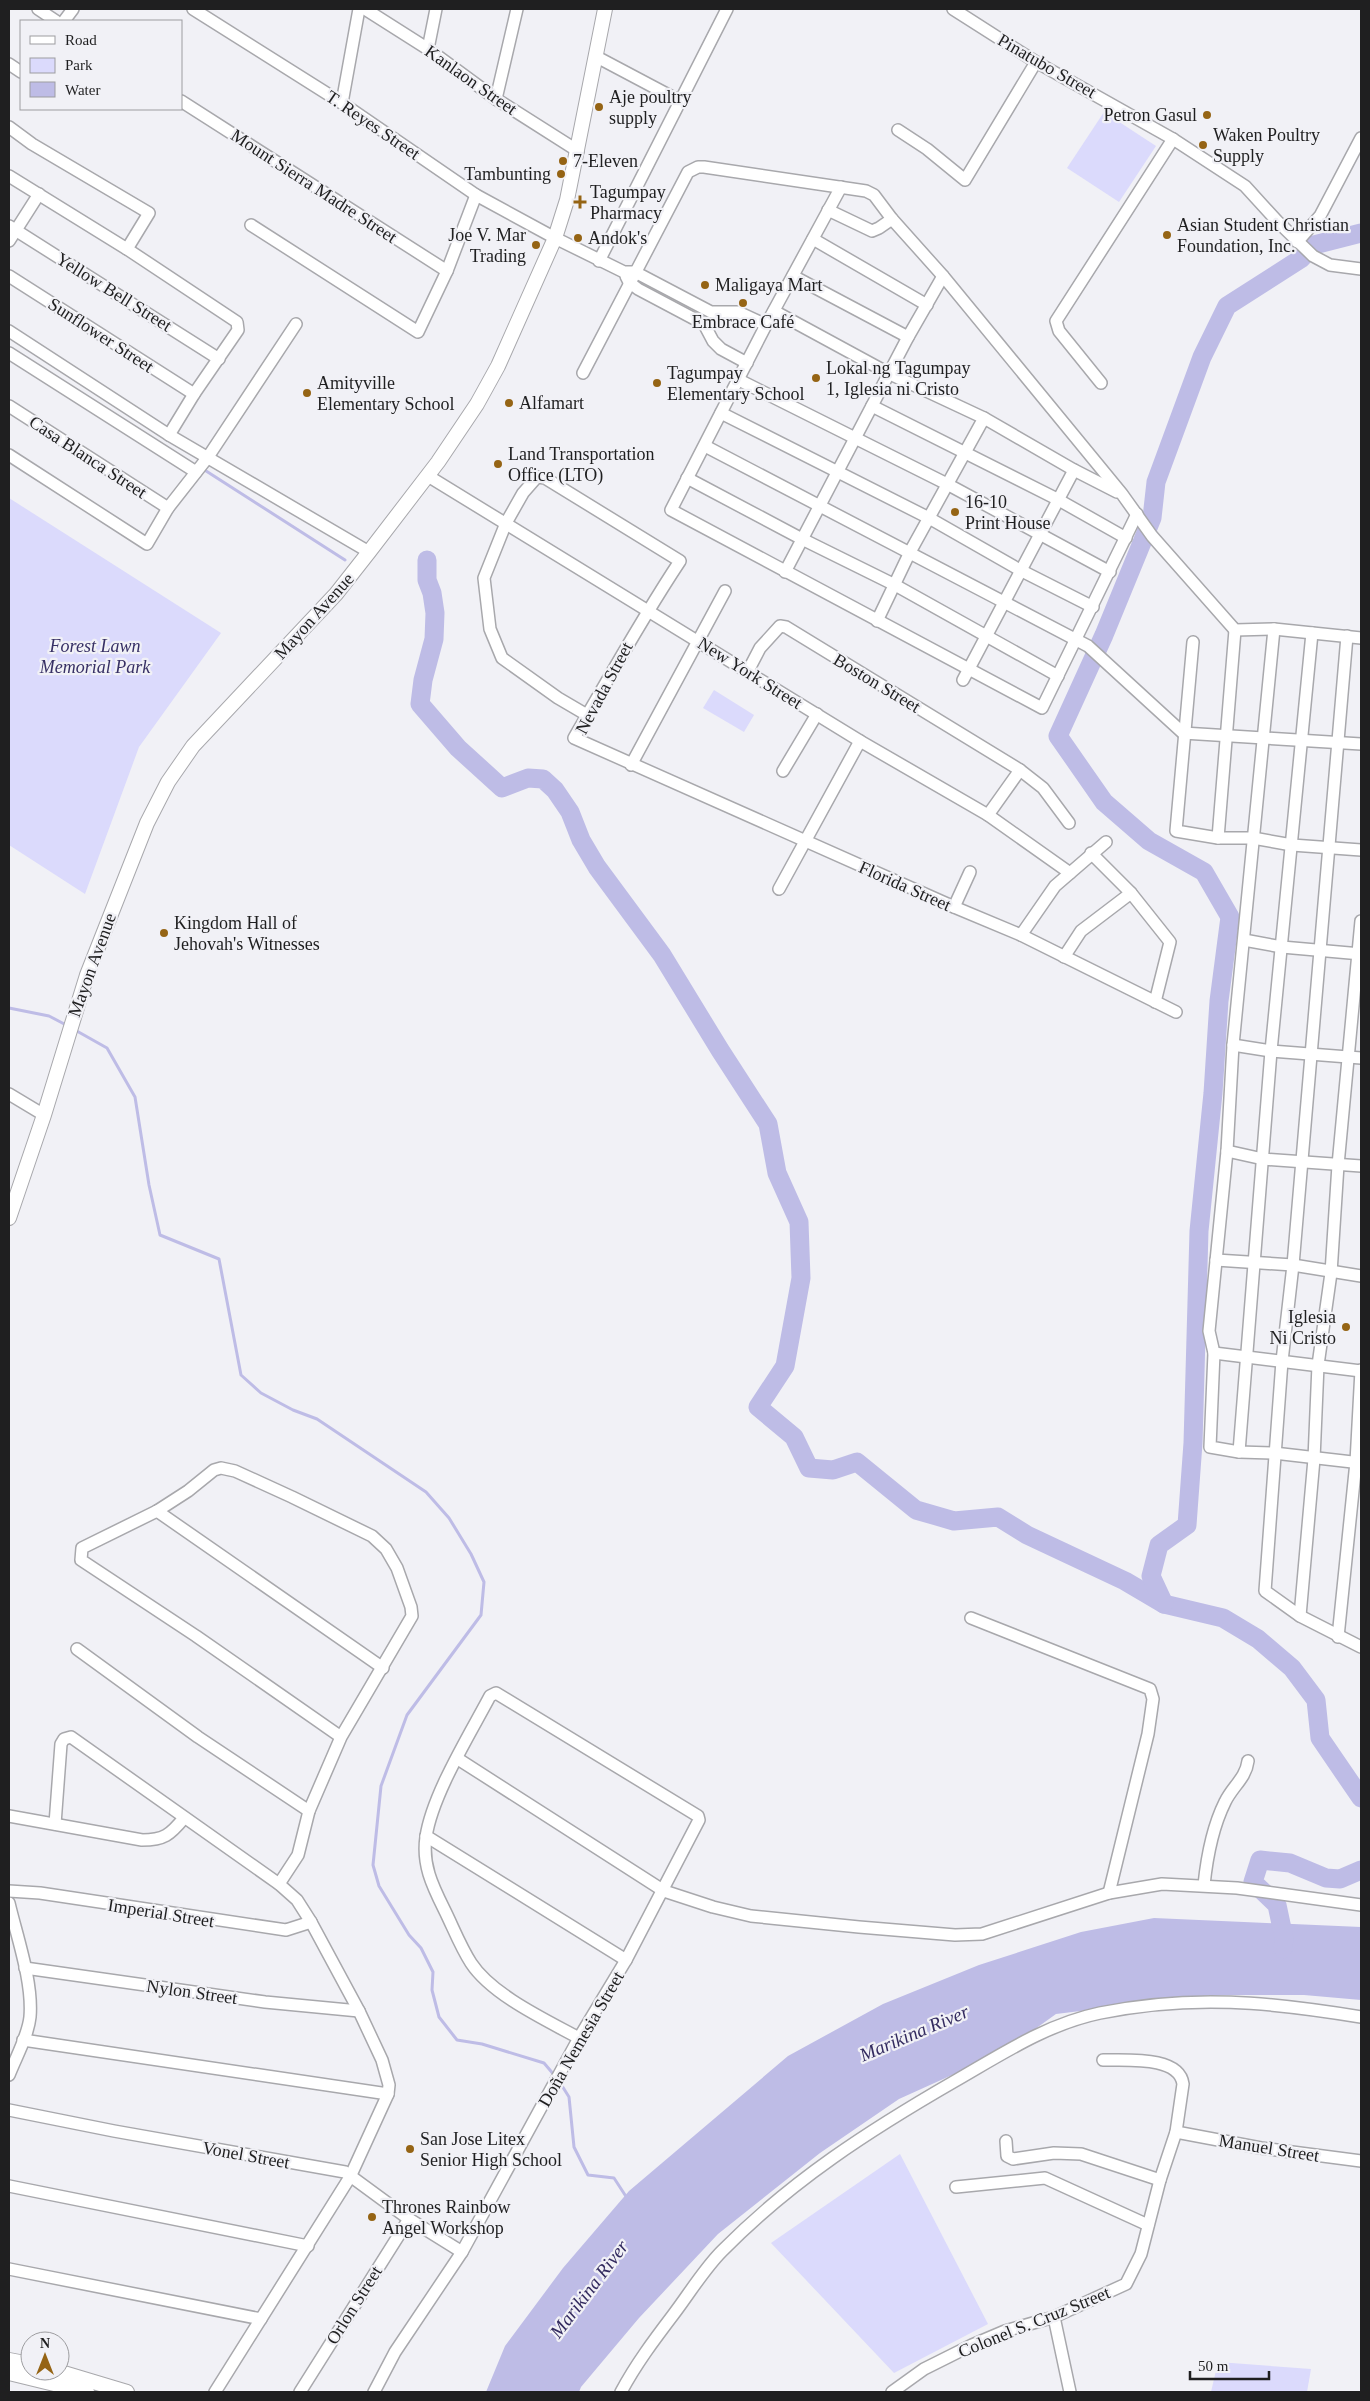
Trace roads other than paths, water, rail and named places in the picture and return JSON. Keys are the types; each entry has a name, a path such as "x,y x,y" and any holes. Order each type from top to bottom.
{"main road":[{"name":"Mayon Avenue","path":"9,1218 13,1194 44,1115 87,975 162,792 193,746 336,594 428,476 477,404 498,366 555,238 567,200 605,9"},
{"path":"9,2373 86,2392"},
{"path":"70,2375 127,2392"}],"street":[{"path":"38,9 54,20"},
{"path":"65,20 73,9"},
{"name":"T. Reyes Street","path":"193,9 342,103 476,195 555,238 629,275"},
{"path":"342,103 359,9"},
{"name":"Kanlaon Street","path":"365,9 428,49 496,99 578,151"},
{"path":"428,49 436,9"},
{"path":"496,99 517,9"},
{"path":"599,261 725,9"},
{"name":"Pinatubo Street","path":"953,9 1036,62 1173,139 1245,186 1297,242 1321,261 1330,265 1361,269"},
{"path":"595,56 680,101"},
{"path":"898,130 927,149 965,180 1036,62"},
{"path":"9,64 20,71"},
{"name":"Mount Sierra Madre Street","path":"182,102 447,271"},
{"path":"9,127 32,144 149,213 127,249"},
{"path":"1297,242 1320,216 1361,138"},
{"path":"1101,384 1059,331 1056,321 1173,139"},
{"path":"583,373 629,275 688,172 692,169 704,167 872,193 892,219 944,276 1122,494 1152,536 1234,630 1218,838"},
{"path":"9,176 127,249 237,322 238,330 194,394 170,435"},
{"path":"840,187 766,325 671,510 1042,708 1137,514"},
{"path":"9,241 12,228 39,194"},
{"path":"251,225 418,332 447,271 476,195"},
{"path":"828,210 872,231 880,228 892,219"},
{"name":"Yellow Bell Street","path":"12,228 219,358"},
{"path":"812,239 927,305"},
{"path":"629,275 711,312 738,312 766,325"},
{"path":"629,275 638,289 704,324 713,341 721,349 747,363"},
{"name":"Sunflower Street","path":"9,276 194,394"},
{"path":"793,276 908,337"},
{"path":"785,572 908,337 944,276"},
{"path":"774,311 890,374 984,418 1074,470 1122,494"},
{"path":"704,324 711,312"},
{"path":"9,455 147,544 168,508 208,457 296,324"},
{"path":"9,331 170,435 369,552"},
{"path":"9,353 196,472"},
{"path":"739,380 947,484 1110,572"},
{"name":"Casa Blanca Street","path":"9,406 168,508"},
{"path":"872,406 1057,499 1126,538"},
{"path":"721,413 929,518 1020,570 1093,607"},
{"path":"877,621 910,552 984,418"},
{"path":"704,446 819,507 1005,601 1088,646 1099,654 1183,733 1361,744"},
{"path":"963,680 1074,470"},
{"name":"New York Street","path":"428,476 860,740 988,814 1070,873"},
{"name":"Nevada Street","path":"506,523 532,480 541,477 680,561 647,610 574,738 631,765"},
{"path":"687,478 802,539 895,585 1058,676"},
{"path":"506,523 484,578 490,629 502,658 558,698 587,715"},
{"path":"631,765 725,592"},
{"name":"Boston Street","path":"748,670 769,635 780,626 786,627 1020,770 1043,788 1069,822"},
{"path":"1234,630 1274,629 1361,638"},
{"path":"1274,629 1233,1045 1227,1151 1209,1331 1214,1353 1210,1447 1239,1452 1274,1453 1314,1459 1358,1462"},
{"path":"1239,1452 1271,1052 1312,633"},
{"path":"1348,636 1328,847 1294,1265 1282,1360 1265,1591 1300,1616 1338,1637 1361,1647"},
{"path":"1193,642 1183,733 1176,831 1218,838 1253,838 1292,845 1361,850"},
{"path":"783,771 817,714"},
{"path":"779,889 860,740"},
{"name":"Florida Street","path":"631,765 1021,935 1176,1012"},
{"path":"988,814 1020,770"},
{"path":"1021,935 1044,900 1091,853 1106,842"},
{"path":"1091,853 1131,893 1170,942 1155,1002"},
{"path":"954,907 970,872"},
{"path":"1064,956 1081,930 1131,893"},
{"path":"1300,1616 1314,1459 1318,1365 1331,1273 1338,1165 1356,1058 1361,921"},
{"path":"1244,940 1282,947 1360,954"},
{"path":"1233,1045 1271,1052 1356,1058"},
{"path":"9,1094 44,1115"},
{"path":"1227,1151 1263,1159 1302,1160 1361,1166"},
{"path":"1216,1260 1294,1265 1331,1273 1361,1276"},
{"path":"1214,1353 1361,1370 1358,1462 1338,1637"},
{"path":"279,1884 298,1854 308,1811 341,1737 383,1668 413,1612 397,1568 386,1549 372,1536 235,1471 221,1468 214,1470 188,1491 157,1511 85,1545 80,1552 81,1560 341,1737"},
{"path":"157,1511 383,1668"},
{"path":"971,1618 1150,1688 1153,1699 1148,1734 1109,1893"},
{"path":"77,1649 198,1737 308,1811"},
{"name":"Doña Nemesia Street","path":"374,2392 395,2352 462,2252 579,2038 626,1960 664,1891 699,1820 698,1816 500,1693 490,1696 458,1759"},
{"path":"55,1824 61,1744 62,1740 70,1737 82,1743 184,1818 279,1884 298,1900 360,2010 382,2060 388,2085 388,2094 350,2177 216,2392"},
{"path":"579,2038 515,2002 484,1977 472,1964 431,1882 426,1866 426,1836 439,1794 458,1759 664,1891 713,1907 750,1916 955,1935 982,1934 1109,1893 1162,1884 1237,1888 1361,1905"},
{"path":"1204,1885 1212,1834 1226,1800 1247,1770 1248,1761"},
{"path":"9,1816 142,1840 163,1838 175,1829 184,1818"},
{"path":"426,1836 626,1960"},
{"name":"Imperial Street","path":"9,1891 53,1895 266,1928 291,1930 311,1922"},
{"path":"9,1903 25,1968 30,2019 9,2075"},
{"name":"Nylon Street","path":"25,1968 265,2002 360,2010"},
{"path":"621,2392 634,2368 721,2252 810,2172 886,2121 1019,2044 1057,2025 1099,2013 1174,2002 1237,2001 1296,2006 1361,2017"},
{"path":"22,2040 388,2094"},
{"name":"Colonel S. Cruz Street","path":"892,2392 924,2369 972,2345 1006,2331 1054,2318 1129,2282 1142,2254 1160,2180 1176,2132 1183,2081 1158,2061 1103,2060"},
{"name":"Vonel Street","path":"9,2110 124,2133 345,2172 409,2219 462,2252"},
{"name":"Manuel Street","path":"1176,2132 1260,2148 1361,2161"},
{"path":"1006,2141 1007,2156 1013,2159 1054,2153 1081,2154 1160,2180"},
{"path":"956,2187 1045,2178 1148,2225"},
{"path":"9,2186 308,2246"},
{"name":"Orlon Street","path":"300,2392 409,2219"},
{"path":"9,2269 261,2319"},
{"path":"1054,2318 1069,2390 1058,2392"}],"water":[{"name":"Marikina River","path":"1154,1918 1361,1927 1361,2000 1304,1995 1212,1995 1056,2014 1003,2052 899,2099 820,2153 718,2234 639,2318 581,2387 579,2392 486,2392 505,2346 563,2268 629,2191 788,2056 883,2004 979,1965 1081,1932"}],"waterway":[{"path":"1314,245 1361,233"},
{"path":"1164,1604 1151,1576 1159,1545 1187,1525 1193,1443 1199,1231 1213,1093 1219,1001 1230,917 1204,872 1149,841 1104,802 1058,736 1104,635 1152,518 1156,482 1202,357 1227,306 1302,258"},
{"path":"203,469 345,560"},
{"path":"427,560 427,580 432,593 435,613 434,639 423,680 420,704 458,748 502,788 528,778 543,779 555,790 570,812 581,840 597,867 662,955 768,1124 777,1173 799,1222 801,1278 785,1366 758,1407 794,1437 809,1468 833,1470 857,1462 916,1510 954,1521 998,1517 1027,1535 1125,1581 1164,1604 1223,1618 1258,1639 1292,1668 1316,1700 1320,1738 1361,1798"},
{"path":"9,1008 49,1016 68,1026"},
{"path":"75,1030 107,1048 135,1097 149,1185 160,1235 219,1259 241,1375 261,1393 293,1410 317,1419 426,1492 449,1518 471,1554 484,1582 481,1615 407,1715 381,1786 373,1865 379,1886 409,1935 421,1948 433,1972 432,1990 439,2017 457,2040 482,2044 544,2063 555,2076"},
{"path":"1283,1949 1284,1938 1277,1905 1253,1882 1260,1860 1290,1863 1326,1878 1340,1879 1361,1870"},
{"path":"559,2081 569,2097 574,2147 588,2175 614,2178 627,2198"}],"place":[{"name":"Aje poultry supply","path":"599,107"},
{"name":"Petron Gasul","path":"1207,115"},
{"name":"Waken Poultry Supply","path":"1203,145"},
{"name":"7-Eleven","path":"563,161"},
{"name":"Tambunting","path":"561,174"},
{"name":"Tagumpay Pharmacy","path":"580,202"},
{"name":"Asian Student Christian Foundation, Inc.","path":"1167,235"},
{"name":"Andok's","path":"578,238"},
{"name":"Joe V. Mar Trading","path":"536,245"},
{"name":"Maligaya Mart","path":"705,285"},
{"name":"Embrace Café","path":"743,303"},
{"name":"Lokal ng Tagumpay 1, Iglesia ni Cristo","path":"816,378"},
{"name":"Tagumpay Elementary School","path":"657,383"},
{"name":"Amityville Elementary School","path":"307,393"},
{"name":"Alfamart","path":"509,403"},
{"name":"Land Transportation Office (LTO)","path":"498,464"},
{"name":"16-10 Print House","path":"955,512"},
{"name":"Kingdom Hall of Jehovah's Witnesses","path":"164,933"},
{"name":"Iglesia Ni Cristo","path":"1346,1327"},
{"name":"San Jose Litex Senior High School","path":"410,2149"},
{"name":"Thrones Rainbow Angel Workshop","path":"372,2217"}],"park label":[{"name":"Forest Lawn Memorial Park","path":"95,656"}]}
